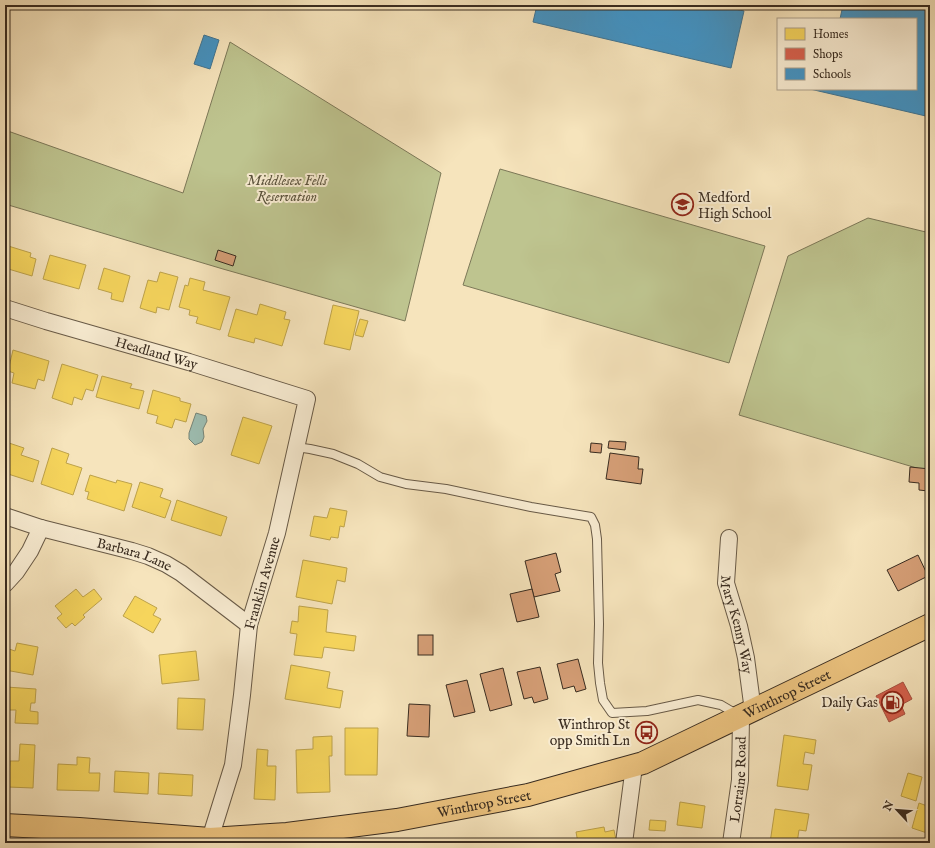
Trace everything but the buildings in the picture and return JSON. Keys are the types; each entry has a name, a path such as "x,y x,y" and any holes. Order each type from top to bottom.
{"main road":[{"name":"Winthrop Street","path":"5,825 80,829 210,841 287,834 397,820 528,795 643,763 930,625"}],"street":[{"name":"Headland Way","path":"5,308 189,362 307,399"},
{"name":"Franklin Avenue","path":"210,841 233,765 242,695 248,625 277,533 307,399"},
{"name":"Barbara Lane","path":"5,516 41,528 132,551 166,564 181,573 248,625"},
{"path":"5,584 16,572 30,551 41,528"},
{"name":"Mary Kenny Way","path":"728,538 726,583 739,626 746,658 747,714"},
{"name":"Lorraine Road","path":"731,843 747,714"},
{"path":"624,843 634,766"}],"lane":[{"path":"296,447 333,454 358,464 380,477 406,484 446,489 531,507 591,517 596,524 597,539 598,670 603,700 612,713 647,711 698,700 721,705 747,714"}],"green space":[{"name":"Middlesex Fells Reservation","path":"230,42 441,173 405,321 5,204 5,130 183,193"},
{"path":"500,169 765,246 729,363 463,285"},
{"path":"868,218 930,233 930,472 739,415 788,256"}],"water":[{"path":"196,413 206,416 207,421 203,429 204,437 202,442 195,445 189,439 189,433"}],"place":[{"name":"Medford High School","path":"682,205"},
{"name":"Daily Gas","path":"893,702"},
{"name":"Winthrop St opp Smith Ln","path":"646,732"}]}
